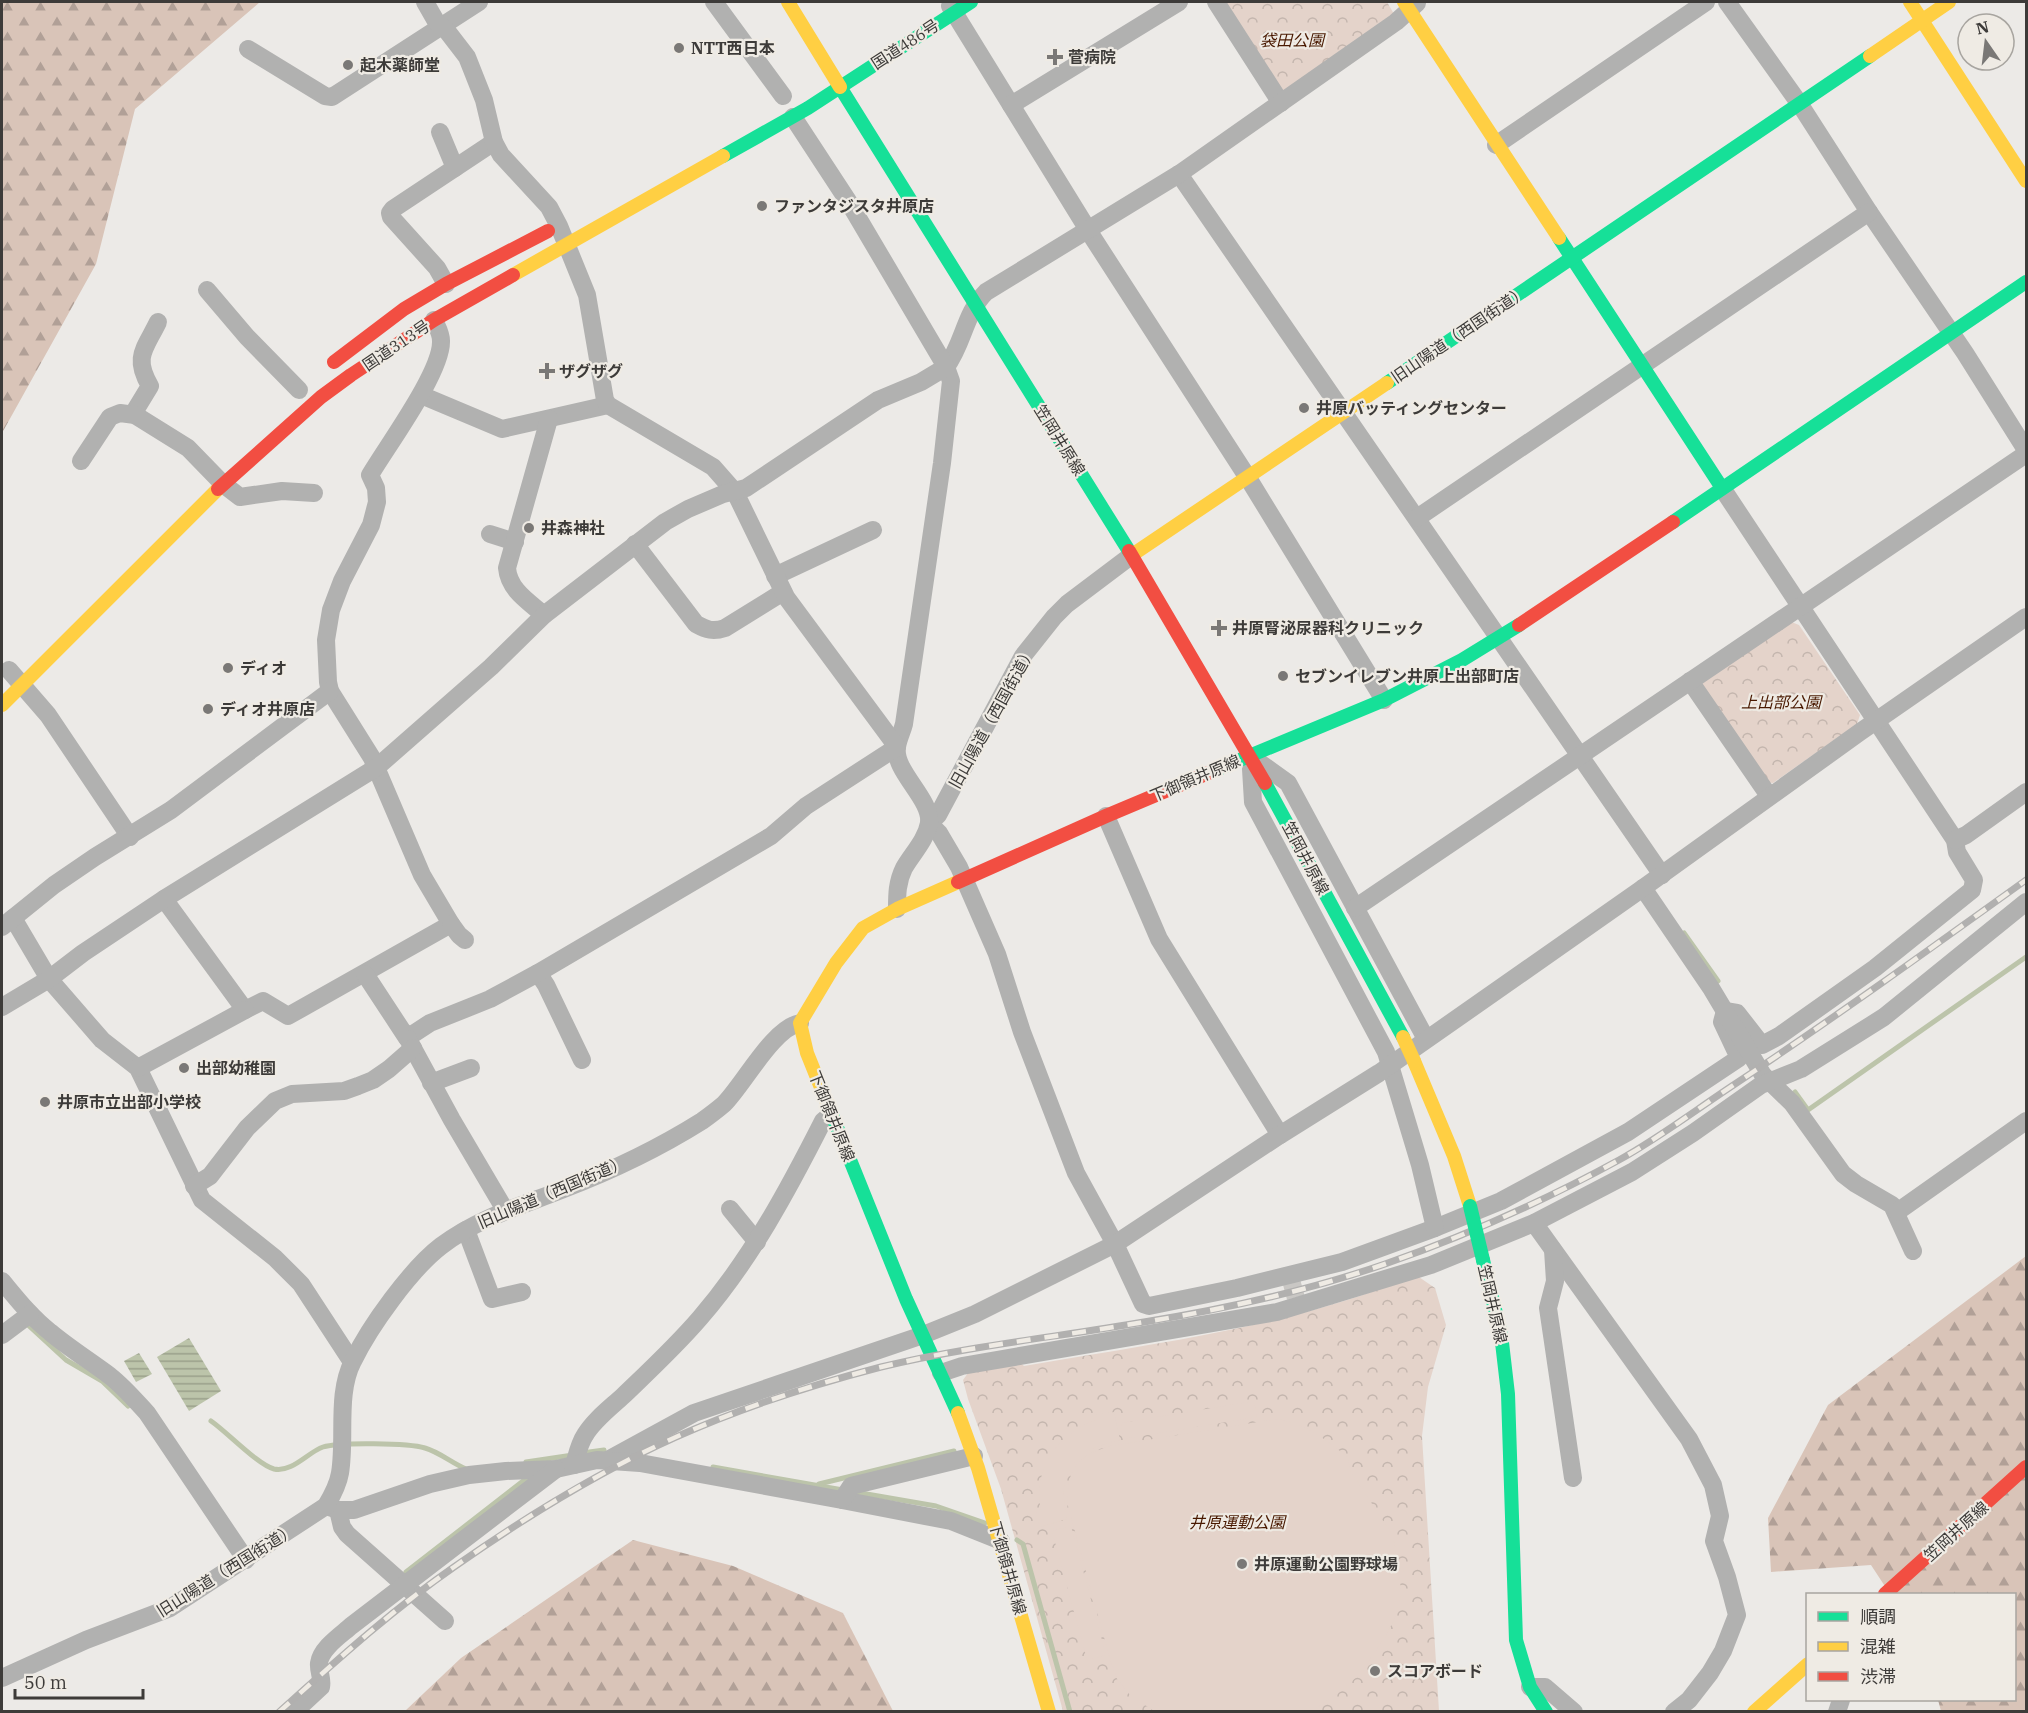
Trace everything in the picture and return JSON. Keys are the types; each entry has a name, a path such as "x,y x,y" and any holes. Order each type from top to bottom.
{"main road":[{"path":"788,2 840,87"},
{"name":"国道486号","path":"840,87 951,7 971,2"},
{"path":"1910,2 2026,181"},
{"name":"旧山陽道（西国街道）","path":"1132,555 1922,20 1932,6 1949,2"},
{"path":"1411,4 1496,145 1722,488"},
{"path":"1932,6 1945,24"},
{"name":"国道313号","path":"2,705 223,484 321,398 383,352 434,320 793,117 840,87"},
{"name":"笠岡井原線","path":"840,87 1132,555 1249,755 1414,1061 1454,1156 1470,1206 1501,1334 1508,1394 1516,1640 1530,1687 1546,1712"},
{"name":"国道313号","path":"321,371 404,309 446,284 564,223"},
{"name":"下御領井原線","path":"1049,1712 1001,1540 974,1456 941,1373 830,1115 807,1053 800,1023 836,963 863,928 897,909 1106,816 1383,700 1500,639 2026,282"},
{"name":"笠岡井原線","path":"1886,1593 2026,1467"},
{"path":"1754,1712 1806,1666"}],"street":[{"path":"424,2 430,13 467,57 484,100 494,142 501,155 564,223 567,245 587,295 605,400 608,405 714,467 735,492 779,584 897,747"},
{"path":"248,49 325,96 332,97 479,2"},
{"path":"714,2 784,96"},
{"path":"1011,105 1179,2"},
{"path":"1216,2 1281,103"},
{"path":"1496,145 1706,2"},
{"path":"1355,908 2026,452 1951,332 1869,212 1799,103 1727,2"},
{"path":"2,1008 49,979 83,953 164,899 377,767 492,667 544,615 665,522 723,494 746,488 878,400 921,382 946,367 975,303 986,292 1179,174 1396,22 1411,4"},
{"path":"951,7 1088,230 1248,478 1383,700"},
{"path":"793,117 848,201 946,367 951,381 942,462 904,724 897,747 899,761 926,811 929,823 944,839 964,879 997,954 1023,1032 1076,1173 1116,1244 1143,1304 1290,1277 1342,1262 1501,1201 1628,1132 1739,1058 1722,1022 1725,1011"},
{"path":"440,132 455,168"},
{"path":"446,284 436,268 390,213 494,142"},
{"path":"1179,174 1662,875"},
{"path":"1417,518 1869,212"},
{"path":"207,290 247,337 299,390"},
{"path":"434,320 442,343 435,366 421,395 370,475 376,489 377,502 371,525 342,581 331,610 327,630 326,661 330,691 377,767 422,875 451,924 465,940"},
{"path":"135,415 136,409 150,386 142,372 140,362 158,322"},
{"path":"421,395 502,429 608,405"},
{"path":"81,461 110,417 120,413 135,415 188,448 208,470 240,497 282,491 314,493"},
{"path":"544,615 515,590 508,580 507,568 549,419"},
{"path":"1722,488 1955,840 1957,852 1974,880 1972,891 1875,968 1779,1036 1762,1045 1737,1013 1725,1011"},
{"path":"635,544 696,624 716,631 725,628 779,584 873,530"},
{"path":"490,534 515,542"},
{"name":"旧山陽道（西国街道）","path":"897,909 898,883 904,869 924,836 929,823 938,815 1023,656 1054,616 1132,555"},
{"path":"608,1460 694,1413 923,1335 975,1314 1116,1244 1390,1065 1662,875 1875,721 2026,617"},
{"path":"9,669 48,715 130,837"},
{"path":"1690,681 1769,796"},
{"path":"330,691 171,810 94,857 7,922 76,1012 102,1040 138,1068 202,1200 275,1258 301,1284 352,1362"},
{"path":"194,1186 210,1176 247,1128 275,1101 292,1094 344,1091 373,1080 389,1070 410,1043 430,1023 490,999 538,973 771,836 806,806 897,747"},
{"path":"1249,755 1288,783 1426,1039"},
{"path":"1249,755 1253,802 1386,1052 1420,1165 1435,1228"},
{"path":"1955,840 1966,835 2026,792"},
{"path":"1106,816 1159,939 1280,1135"},
{"path":"1643,888 1725,1011 1759,1068 1792,1103 1843,1174 1892,1205 1913,1251"},
{"path":"164,899 245,1010"},
{"path":"941,1373 962,1366 1277,1312 1297,1304 1431,1265 1534,1223 1632,1172 1693,1133 1738,1100 1770,1081 1801,1069 1884,1017 2026,902"},
{"path":"138,1068 263,1001 288,1016 451,924"},
{"path":"538,973 582,1060"},
{"path":"365,974 410,1043 505,1210"},
{"name":"旧山陽道（西国街道）","path":"2,1678 86,1640 170,1608 332,1508 340,1473 344,1397 352,1362 402,1287 428,1257 466,1230 505,1210 564,1189 600,1173 673,1138 705,1119 724,1104 780,1034 792,1025 800,1023"},
{"path":"431,1083 471,1068"},
{"path":"294,1712 321,1687 319,1663 326,1649 403,1584 571,1460 585,1433 593,1424 701,1317 757,1242 788,1190 823,1121 830,1115"},
{"path":"1897,1212 2026,1121"},
{"path":"730,1209 757,1242"},
{"path":"1534,1223 1689,1439 1713,1485 1720,1516 1714,1541 1737,1615 1723,1651 1710,1673 1689,1700 1674,1712"},
{"path":"466,1230 492,1299 522,1292"},
{"path":"1553,1250 1555,1281 1548,1308 1573,1478"},
{"path":"2,1281 30,1314 72,1350 111,1377 147,1413 246,1560"},
{"path":"2,1335 30,1314"},
{"path":"846,1494 974,1456"},
{"path":"332,1508 354,1510 369,1507 430,1484 469,1475 571,1460 608,1460 846,1494 951,1521 1001,1540"},
{"path":"332,1508 347,1534 446,1621"},
{"path":"1530,1687 1545,1687 1574,1712"}],"green space":[{"path":"2,2 260,2 135,109 96,264 2,433"},
{"name":"袋田公園","path":"1220,2 1387,2 1394,14 1287,91 1279,90"},
{"name":"上出部公園","path":"1789,621 1799,625 1860,715 1857,724 1773,783 1765,782 1702,689 1703,680"},
{"path":"2026,1256 2026,1711 1941,1711 1938,1701 2016,1701 2016,1593 1889,1593 1871,1565 1771,1572 1768,1518 1828,1405"},
{"name":"井原運動公園","path":"1416,1275 1435,1288 1446,1325 1428,1387 1422,1436 1439,1711 1063,1711 1001,1489 968,1399 963,1380 968,1373 1018,1361 1024,1366 1173,1341 1272,1321 1369,1293"},
{"path":"1254,1401 1257,1417 1123,1439 1121,1423"},
{"path":"1114,1412 1120,1440 1104,1444 1080,1457 1067,1476 1064,1489 1067,1519 1040,1527 1036,1512 1041,1511 1040,1481 1051,1455 1070,1434 1096,1420 1096,1415"},
{"name":"井原運動公園野球場","path":"1277,1419 1307,1429 1348,1457 1350,1470 1391,1533 1398,1555 1401,1593 1396,1615 1386,1636 1361,1672 1344,1689 1312,1711 1154,1711 1130,1695 1117,1679 1068,1506 1071,1474 1081,1460 1110,1446"},
{"path":"1071,1526 1106,1655 1087,1660 1052,1531"},
{"path":"633,1540 733,1566 843,1613 893,1711 405,1711 461,1658"}],"shaded area":[{"path":"189,1338 221,1391 189,1411 157,1357"},
{"path":"139,1353 152,1374 136,1382 124,1361"}],"waterway":[{"path":"1684,933 1718,981"},
{"path":"1795,1092 1808,1110 2026,957"},
{"path":"28,1325 66,1360 102,1381 128,1406"},
{"path":"211,1421 260,1461 274,1469 287,1468 323,1447 343,1444 417,1446 435,1452 466,1469"},
{"path":"582,1453 604,1450"},
{"path":"819,1484 954,1451"},
{"path":"526,1462 573,1455"},
{"path":"713,1467 843,1490"},
{"path":"406,1572 527,1478"},
{"path":"855,1492 936,1506 985,1523"},
{"path":"1017,1540 1023,1544 1070,1712"}],"tunnel":[{"path":"1291,1280 1297,1302"}],"railway":[{"path":"279,1712 386,1619 480,1549 534,1514 618,1465 701,1426 777,1398 881,1367 980,1347 1174,1317 1296,1291 1356,1274 1415,1253 1533,1204 1619,1160 1663,1133 1845,1009 2026,880"}],"traffic: fast":[{"path":"723,156 808,108 971,2"},
{"path":"1387,383 1870,56"},
{"path":"840,87 1129,551"},
{"path":"1559,238 1722,488"},
{"path":"1673,522 2026,282"},
{"path":"1213,771 1384,700 1462,660 1519,625"},
{"path":"1265,783 1403,1037"},
{"path":"832,1115 906,1299 958,1413"},
{"path":"1470,1206 1483,1260"},
{"path":"1483,1260 1501,1334 1508,1394 1516,1640 1530,1687 1546,1712"}],"traffic: slow":[{"path":"788,2 840,87"},
{"path":"1404,2 1559,238"},
{"path":"1910,2 2026,181"},
{"path":"1870,56 1949,2"},
{"path":"513,275 723,156"},
{"path":"1132,555 1387,383"},
{"path":"2,705 218,489"},
{"path":"832,1115 807,1053 800,1023 836,963 863,928 897,909 958,882"},
{"path":"1403,1037 1414,1061"},
{"path":"1414,1061 1454,1156 1470,1206"},
{"path":"958,1413 978,1468 1049,1712"},
{"path":"1754,1712 1806,1666"}],"traffic: jam":[{"path":"334,362 404,309 446,284 548,231"},
{"path":"218,489 321,397 351,375 434,320 513,275"},
{"path":"1519,625 1673,522"},
{"path":"1129,551 1265,783"},
{"path":"958,882 1213,771"},
{"path":"1886,1593 2026,1467"}],"place":[{"name":"NTT西日本","path":"679,48"},
{"name":"菅病院","path":"1055,57"},
{"name":"起木薬師堂","path":"348,65"},
{"name":"ファンタジスタ井原店","path":"762,206"},
{"name":"ザグザグ","path":"547,371"},
{"name":"井原バッティングセンター","path":"1304,408"},
{"name":"井森神社","path":"529,528"},
{"name":"井原腎泌尿器科クリニック","path":"1219,628"},
{"name":"ディオ","path":"228,668"},
{"name":"セブンイレブン井原上出部町店","path":"1283,676"},
{"name":"ディオ井原店","path":"208,709"},
{"name":"出部幼稚園","path":"184,1068"},
{"name":"井原市立出部小学校","path":"45,1102"},
{"name":"井原運動公園野球場","path":"1242,1564"},
{"name":"スコアボード","path":"1375,1671"}]}
